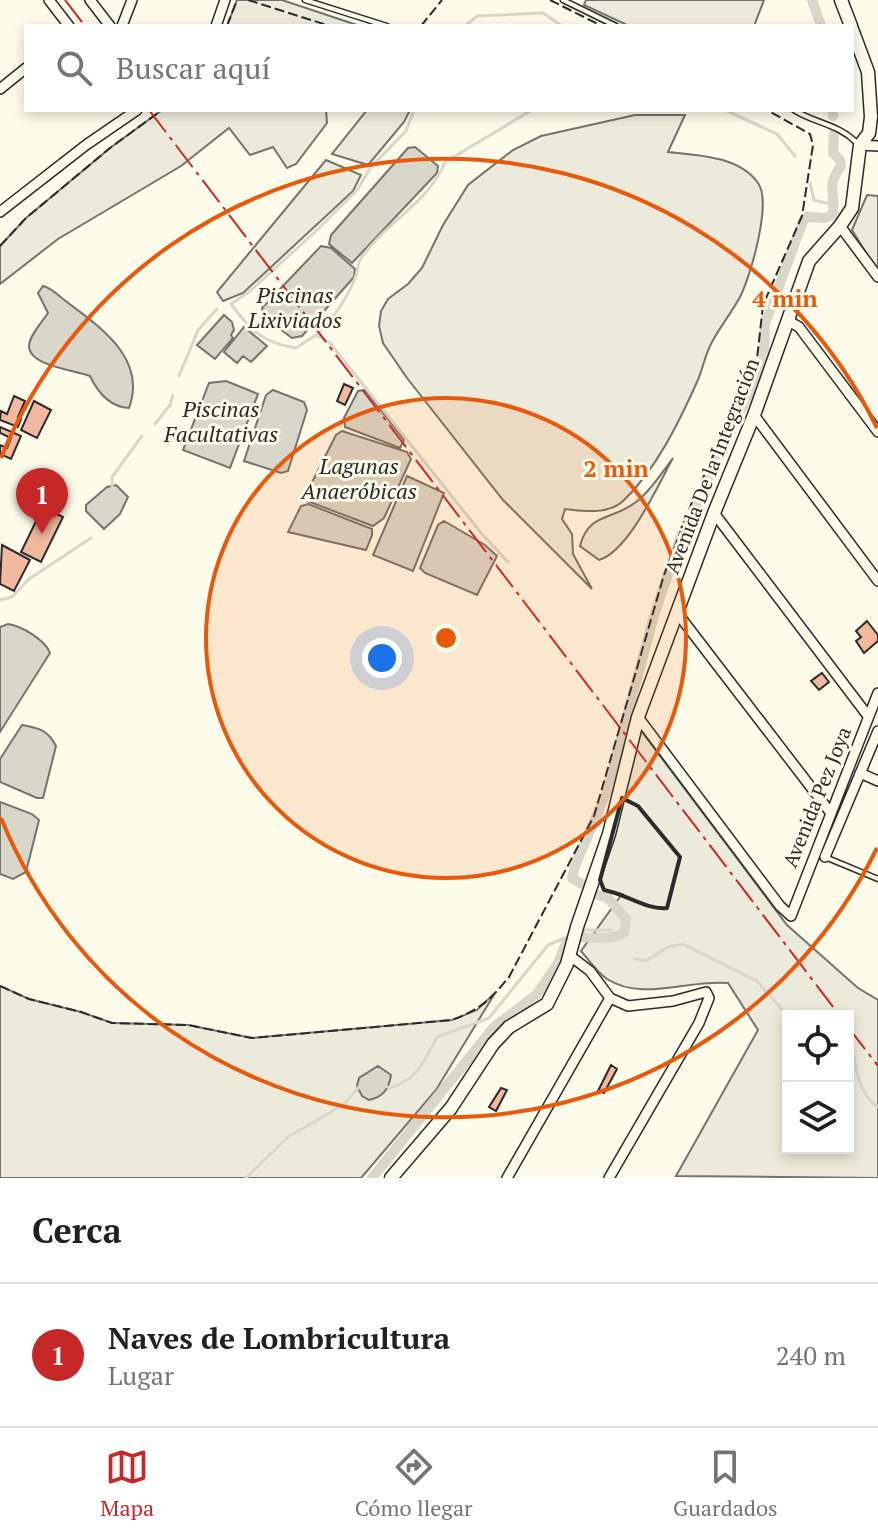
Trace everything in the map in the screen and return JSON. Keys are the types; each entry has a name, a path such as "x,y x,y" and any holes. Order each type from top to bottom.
{"street":[{"path":"49,0 67,24"},
{"path":"90,0 108,24"},
{"path":"123,24 132,0"},
{"path":"217,24 225,0"},
{"name":"Avenida De la Integración","path":"841,0 850,24"},
{"name":"Avenida De la Integración","path":"391,1178 451,1108 493,1044 509,1027 547,1004 557,988 609,834 638,717 754,415 809,261 852,208 860,145 869,133 871,117 868,72 854,36"},
{"path":"0,89 24,70"},
{"path":"868,72 878,95"},
{"path":"0,212 133,112"},
{"path":"860,145 878,146"},
{"path":"840,226 878,277"},
{"path":"787,320 799,327 878,432"},
{"path":"754,415 878,581"},
{"path":"714,513 868,716"},
{"path":"678,614 830,812"},
{"name":"Avenida Pez Joya","path":"638,717 780,906 791,916 878,693"},
{"name":"Avenida Pez Joya","path":"825,857 878,731"},
{"path":"860,773 878,781"},
{"path":"571,951 610,998 628,1006 673,1001 706,992 709,998 699,1023 609,1178"},
{"path":"507,1178 610,998"}],"lane":[{"path":"305,0 381,24"},
{"path":"563,0 612,24"},
{"path":"797,112 809,120 827,122 860,145"},
{"path":"825,857 878,879"}],"shaded area":[{"path":"237,0 282,0 354,24 228,24"},
{"path":"586,0 764,0 755,24 625,24 584,5"},
{"path":"159,112 326,112 327,123 296,164 287,168 273,147 250,155 229,128 181,166 58,239 0,284 0,246 26,218 110,148"},
{"path":"365,112 409,112 368,165 332,154"},
{"path":"635,115 685,115 668,152 717,158 740,167 758,183 763,206 754,255 741,295 710,347 690,397 656,460 635,489 617,505 595,511 565,509 562,519 572,534 573,554 592,589 503,500 407,378 383,343 379,326 381,311 388,299 422,268 443,225 468,185 513,150 541,136"},
{"path":"326,160 361,175 353,191 243,293 223,301 217,292"},
{"path":"867,195 878,196 878,272 852,230"},
{"path":"673,458 642,516 621,544 599,560 580,546 589,527 641,498"},
{"path":"639,728 787,925 858,988 878,1000 878,1178 676,1176 758,1030 728,983 635,989 621,986 600,973 581,951 622,894 604,890 600,880"},
{"path":"0,986 29,999 112,1023 188,1025 252,1038 452,1020 477,1010 495,993 436,1090 361,1178 0,1178"}],"water":[{"name":"Piscinas Lixiviados","path":"415,147 438,166 437,173 352,263 329,244 331,235 408,148"},
{"name":"Piscinas Lixiviados","path":"321,246 331,248 355,269 354,277 302,336 292,338 264,317 262,308"},
{"path":"43,286 54,291 116,344 131,373 133,390 129,408 116,405 106,398 90,376 44,363 31,353 31,338 48,313 38,293"},
{"path":"224,315 232,322 233,338 215,359 197,345"},
{"path":"244,327 267,346 251,362 243,356 237,363 224,352"},
{"name":"Piscinas Facultativas","path":"226,381 258,394 230,468 183,450 209,383"},
{"name":"Lagunas Anaeróbicas","path":"273,390 304,402 307,410 288,471 281,473 244,461 266,395"},
{"name":"Lagunas Anaeróbicas","path":"365,390 404,440 400,448 345,427 344,418 358,391"},
{"name":"Lagunas Anaeróbicas","path":"342,431 407,452 411,459 384,518 373,526 307,501 307,492 336,435"},
{"name":"Lagunas Anaeróbicas","path":"407,476 444,493 413,571 373,555"},
{"path":"116,485 128,497 120,514 104,529 86,511 86,505 107,487"},
{"name":"Lagunas Anaeróbicas","path":"308,504 372,529 366,550 288,532 301,506"},
{"name":"Lagunas Anaeróbicas","path":"444,521 485,545 497,556 477,595 420,568 438,525"},
{"path":"8,624 32,634 50,653 0,732 0,627"},
{"path":"22,725 42,731 50,736 56,746 43,798 0,782 0,759"},
{"path":"0,802 32,814 39,820 26,872 13,879 0,874"},
{"path":"378,1066 391,1075 390,1080 382,1094 369,1100 362,1096 357,1086 359,1078"}],"building":[{"path":"344,384 353,388 345,405 337,401"},
{"path":"14,396 25,401 18,417 21,419 18,427 0,420 1,411 7,414"},
{"path":"34,401 51,410 37,438 21,430"},
{"path":"0,427 21,436 11,459 0,454 0,445 7,448 11,438 0,433"},
{"path":"43,507 63,517 41,562 21,552"},
{"path":"2,545 30,560 14,591 0,584"},
{"path":"867,621 878,635 878,641 864,653 856,641 861,637 856,631"},
{"path":"822,673 829,682 819,690 811,681"},
{"path":"611,1065 617,1069 604,1093 598,1091"},
{"path":"501,1088 507,1090 496,1111 489,1107"}],"waterway":[{"path":"812,0 820,24"},
{"path":"467,24 477,16 543,13 559,24"},
{"path":"413,112 406,131 370,168 358,189 250,291 231,304 251,328 275,343 296,348 316,335 330,343 481,533 508,562"},
{"path":"317,334 344,301 360,260 428,189 445,162 529,112"},
{"path":"729,112 777,134 795,156"},
{"path":"582,884 572,878 575,866 607,791 653,619 679,541 764,361 765,324 803,221 807,217 825,218 832,215 833,180 841,166 833,153 834,133"},
{"path":"810,183 814,200 834,205"},
{"path":"179,376 198,330 217,309"},
{"path":"155,424 170,405 173,395"},
{"path":"112,486 112,477 142,436"},
{"path":"0,600 12,597 29,579 91,538"},
{"path":"372,1178 494,1027 537,994 558,963 567,941 611,938 624,933 626,919 608,898 594,894"},
{"path":"579,933 611,930"},
{"path":"386,1086 399,1085 413,1075 437,1037 489,1018 548,945 572,935"},
{"path":"635,959 646,961 668,947 683,944 757,981 783,1010"},
{"path":"854,1057 864,1091 878,1107"},
{"path":"246,1178 288,1137 343,1105 360,1086"}],"fence":[{"path":"228,24 237,0"},
{"path":"248,0 324,24"},
{"path":"423,24 442,0"},
{"path":"550,0 598,24"},
{"path":"0,246 26,218 110,148 159,112"},
{"path":"0,986 29,999 112,1023 188,1025 252,1038 452,1020 478,1008 502,985 594,816 664,575 692,502 757,359 763,305 802,216 813,145 810,134 771,112"}],"wall":[{"path":"622,798 638,806 680,857 667,908 651,907 604,890 600,880 622,798"}],"power":[{"path":"65,0 83,24"},
{"path":"151,112 835,1010"},
{"path":"854,1035 878,1066"}],"place":[{"name":"Naves de Lombricultura","path":"42,534"}]}
